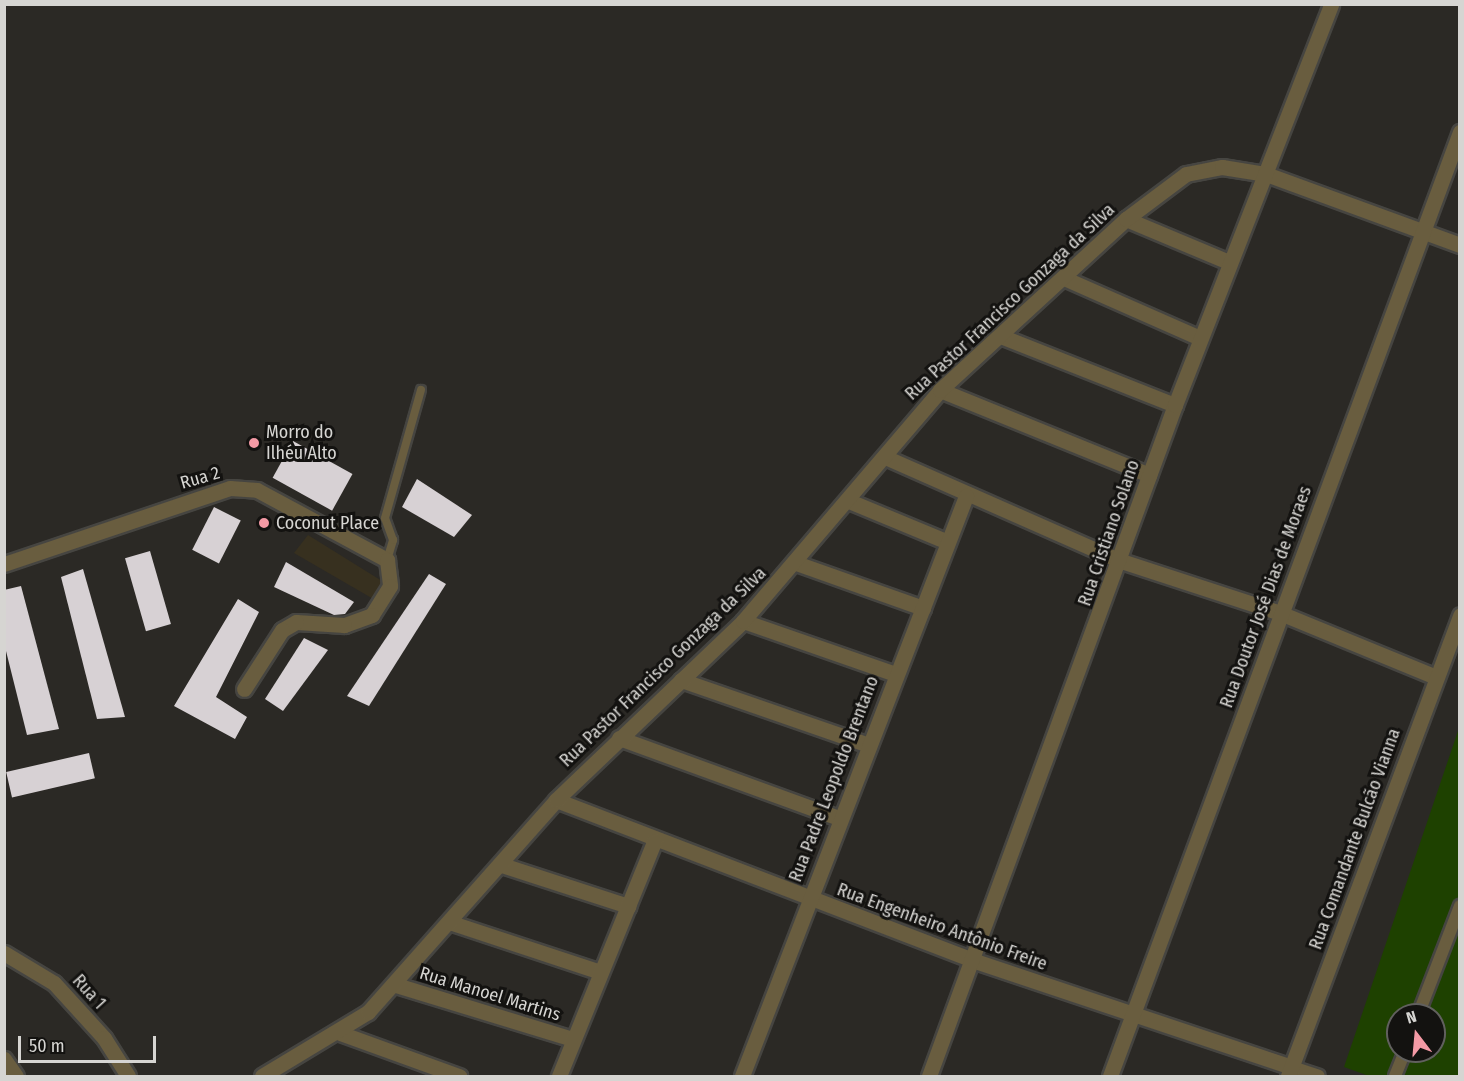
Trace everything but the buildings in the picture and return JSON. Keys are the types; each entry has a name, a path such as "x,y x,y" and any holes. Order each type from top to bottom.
{"street":[{"name":"Rua Cristiano Solano","path":"929,1077 1121,561 1149,474 1229,262 1266,174 1331,4"},
{"name":"Rua Doutor José Dias de Moraes","path":"1110,1077 1460,132"},
{"name":"Rua Pastor Francisco Gonzaga da Silva","path":"262,1077 339,1033 396,985 556,800 743,621 849,501 940,390 1003,337 1126,219 1186,174 1222,167 1266,174"},
{"path":"1266,174 1460,245"},
{"path":"1126,219 1229,262"},
{"path":"1066,279 1200,338"},
{"path":"1003,337 1175,405"},
{"path":"940,390 1149,474"},
{"path":"885,457 966,496 1121,561 1280,613 1436,677"},
{"name":"Rua 2","path":"4,564 230,488 257,490 387,560"},
{"name":"Rua Padre Leopoldo Brentano","path":"742,1077 894,674 923,608 966,496"},
{"path":"849,501 948,542"},
{"path":"244,689 282,630 296,622 344,625 372,615 390,586 387,560"},
{"path":"796,562 923,608"},
{"name":"Rua Comandante Bulcão Vianna","path":"1290,1072 1460,615"},
{"path":"743,621 894,674"},
{"path":"681,680 869,745"},
{"path":"619,738 841,819"},
{"name":"Rua Engenheiro Antônio Freire","path":"556,800 654,842 972,960 1132,1014 1290,1072 1319,1077"},
{"path":"559,1077 654,842"},
{"path":"502,864 628,906"},
{"path":"1423,1003 1460,906"},
{"path":"452,923 600,972"},
{"name":"Rua 1","path":"4,953 54,982 104,1038 128,1077"},
{"name":"Rua Manoel Martins","path":"396,985 573,1040"},
{"path":"339,1033 459,1077"},
{"path":"4,1059 16,1077"}],"lane":[{"path":"387,560 393,540 385,518 421,390"}],"shaded area":[{"path":"308,535 390,586 382,604 294,553"}],"green space":[{"path":"1459,728 1459,1076 1369,1076 1344,1067"}],"place":[{"name":"Morro do Ilhéu Alto","path":"254,443"},
{"name":"Coconut Place","path":"264,523"}]}
